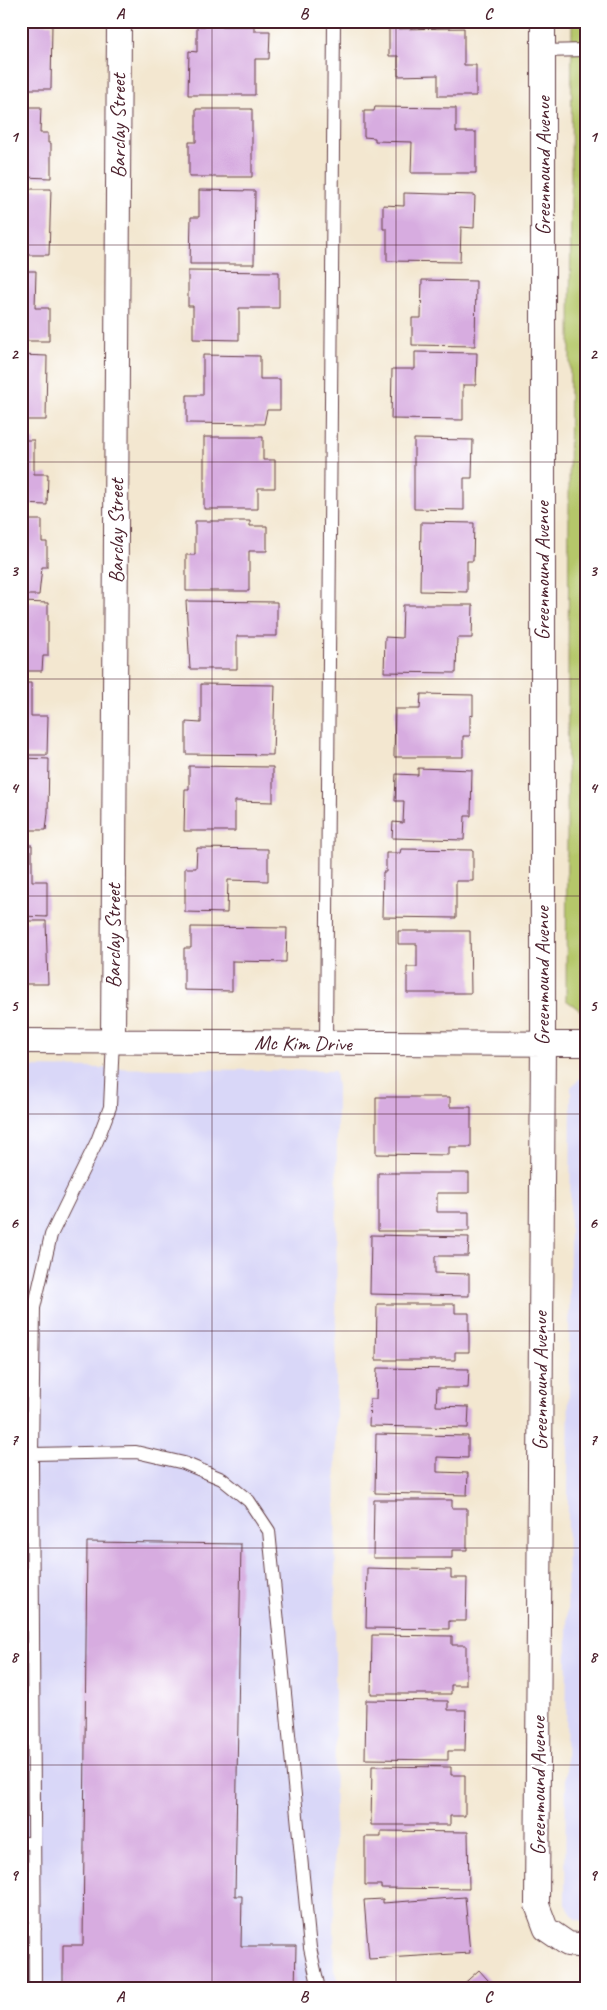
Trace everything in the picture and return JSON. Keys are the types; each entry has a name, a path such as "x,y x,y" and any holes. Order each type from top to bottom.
{"street":[{"name":"Barclay Street","path":"113,1040 119,21"},
{"name":"Greenmound Avenue","path":"543,21 543,1044 538,1905 546,1929 568,1944 586,1946"},
{"name":"Mc Kim Drive","path":"21,1041 586,1044"}],"lane":[{"path":"326,1043 334,21"},
{"path":"543,51 586,50"},
{"path":"35,1989 35,1929 28,1844 27,1516 32,1454 34,1308 51,1235 97,1141 110,1107 113,1040"},
{"path":"32,1454 136,1452 184,1463 222,1479 250,1501 270,1531 310,1948 319,1989"},
{"path":"21,1929 35,1929"}],"shaded area":[{"path":"21,1067 335,1071 337,1087 334,1970 341,1989 21,1989"},
{"path":"586,1072 586,1922 575,1919 565,1904 571,1087"}],"green space":[{"path":"572,21 586,21 586,1011 581,1011 566,1000"}],"building":[{"path":"21,24 52,24 51,89 21,89"},
{"path":"197,26 254,26 254,31 270,31 269,59 255,59 255,95 188,95 189,51 197,52"},
{"path":"464,28 464,65 476,65 476,96 438,96 438,75 398,76 398,56 389,56 389,29"},
{"path":"21,107 41,107 40,133 48,133 48,143 51,143 51,178 21,177"},
{"path":"375,107 456,108 456,132 476,132 476,173 411,173 412,142 375,141 375,138 364,137 364,111 374,111"},
{"path":"196,109 252,109 252,177 189,177 189,142 196,142"},
{"path":"21,189 51,189 49,255 21,255"},
{"path":"199,190 255,191 254,264 190,264 191,217 199,217"},
{"path":"404,193 475,195 474,228 461,227 460,262 387,261 387,229 383,229 383,205 404,206"},
{"path":"21,271 36,271 35,308 49,308 49,341 21,341"},
{"path":"188,271 279,272 279,308 239,308 239,340 193,339 193,306 188,306"},
{"path":"422,280 476,281 475,346 412,345 412,318 421,318"},
{"path":"415,352 477,353 476,385 463,385 463,420 391,419 392,369 415,369"},
{"path":"21,355 47,356 46,420 21,420"},
{"path":"203,355 260,356 260,379 280,379 280,410 267,410 264,424 187,423 187,395 203,395"},
{"path":"204,437 263,437 263,460 275,460 275,488 258,488 258,509 204,509"},
{"path":"414,439 473,440 472,478 464,478 464,510 414,509"},
{"path":"21,440 34,440 34,474 48,474 47,505 21,504"},
{"path":"21,520 42,520 42,542 47,542 47,567 42,567 39,595 21,595"},
{"path":"195,521 250,521 250,526 267,526 267,551 249,551 249,591 186,591 186,555 195,555"},
{"path":"421,522 474,523 473,561 467,561 467,592 420,591"},
{"path":"186,601 277,602 277,636 237,636 237,669 190,669"},
{"path":"21,602 48,603 48,656 43,656 42,671 21,671"},
{"path":"403,605 473,605 472,638 457,638 456,673 384,672 385,637 402,638"},
{"path":"21,683 31,683 31,716 48,716 47,755 21,755"},
{"path":"201,684 275,685 273,755 186,754 186,722 201,723"},
{"path":"421,694 473,695 473,716 470,715 470,736 463,736 463,757 394,757 395,709 420,709"},
{"path":"21,758 49,759 46,830 21,830"},
{"path":"189,766 273,767 273,802 235,801 235,831 184,831 185,789 189,789"},
{"path":"418,768 472,770 471,816 465,816 464,840 392,838 393,822 403,823 404,801 395,801 396,774 418,775"},
{"path":"21,845 32,845 32,881 47,881 47,917 21,916"},
{"path":"197,848 268,849 268,881 228,880 227,913 185,912 185,868 196,868"},
{"path":"401,849 473,850 473,881 456,881 456,918 382,917 383,872 386,872 386,853 400,853"},
{"path":"21,921 46,921 48,984 21,984"},
{"path":"191,927 287,928 286,962 232,961 232,991 184,990 184,948 191,948"},
{"path":"398,931 470,931 471,993 407,993 407,967 417,967 417,944 398,944"},
{"path":"376,1097 450,1097 450,1107 471,1107 471,1147 449,1147 449,1155 376,1154"},
{"path":"378,1173 469,1173 469,1193 437,1193 437,1212 469,1212 469,1231 378,1231"},
{"path":"371,1235 469,1237 468,1256 435,1256 435,1273 469,1274 469,1296 370,1294"},
{"path":"377,1304 455,1304 455,1313 469,1313 469,1352 455,1352 455,1360 376,1360"},
{"path":"377,1368 469,1369 468,1388 437,1388 436,1406 469,1407 468,1428 369,1426 370,1399 376,1399"},
{"path":"376,1434 468,1436 468,1458 437,1457 437,1472 468,1473 467,1495 375,1493"},
{"path":"374,1500 452,1500 452,1508 467,1508 467,1550 452,1550 452,1558 373,1558"},
{"path":"87,1542 241,1544 235,1896 242,1896 241,1946 296,1946 295,1989 63,1989 63,1945 83,1945"},
{"path":"367,1568 451,1570 451,1578 467,1578 466,1621 449,1621 449,1629 366,1628"},
{"path":"372,1635 452,1636 452,1645 466,1645 466,1685 451,1685 451,1694 371,1694"},
{"path":"366,1700 448,1701 448,1710 466,1710 465,1751 448,1751 448,1760 365,1759"},
{"path":"372,1766 451,1767 451,1775 465,1775 465,1816 450,1816 450,1825 371,1825"},
{"path":"381,1831 468,1832 469,1889 381,1888 381,1885 365,1885 365,1837 381,1837"},
{"path":"465,1897 470,1953 369,1959 364,1900 383,1899 383,1903"},
{"path":"479,1970 496,1989 458,1989"}]}
